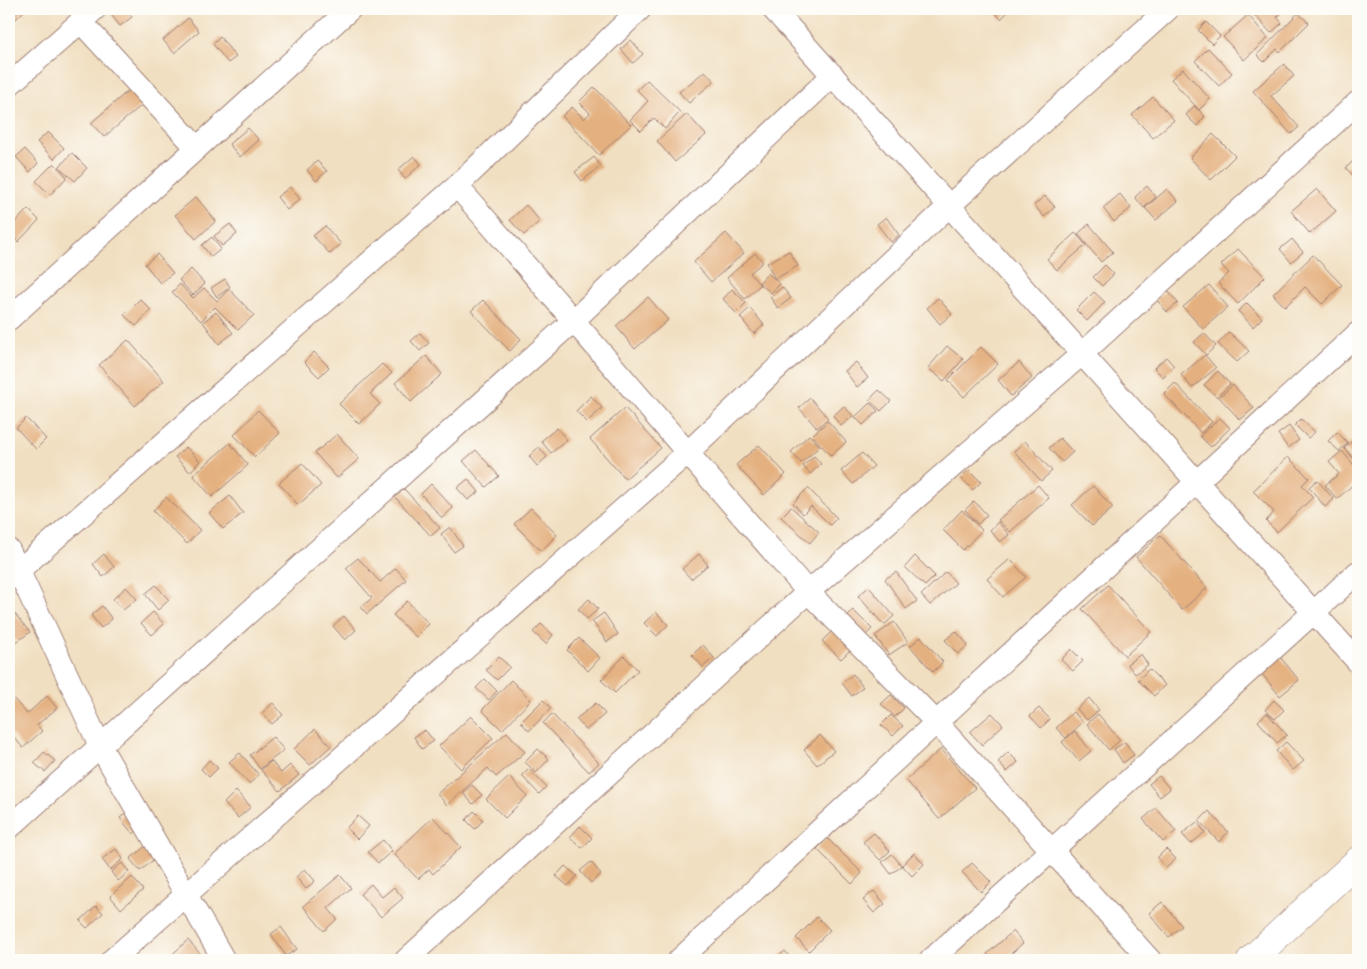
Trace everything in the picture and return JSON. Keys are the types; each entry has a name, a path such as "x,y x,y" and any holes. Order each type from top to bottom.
{"street":[{"path":"9,319 350,9"},
{"path":"13,575 457,186 640,9"},
{"path":"774,9 1358,662"},
{"path":"112,960 686,454 949,206 1168,9"},
{"path":"9,84 88,15 197,148"},
{"path":"9,828 573,321 833,76"},
{"path":"406,960 808,592 1083,353 1358,102"},
{"path":"457,186 686,454 808,592 936,722 1150,960"},
{"path":"679,960 1357,336"},
{"path":"9,550 13,575 100,746 224,960"},
{"path":"931,960 1358,572"},
{"path":"1251,960 1358,861"}],"building":[{"path":"9,9 26,9 9,26"},
{"path":"114,9 126,9 132,17 120,26 109,12"},
{"path":"991,9 1011,9 1001,19"},
{"path":"1256,9 1286,9 1277,17 1282,23 1271,33 1252,12"},
{"path":"1298,13 1309,23 1280,52 1277,49 1264,62 1257,55"},
{"path":"1248,15 1268,38 1244,60 1223,37"},
{"path":"188,18 199,31 174,53 163,40"},
{"path":"1206,22 1220,36 1212,44 1198,30"},
{"path":"220,37 236,57 228,63 213,44"},
{"path":"631,40 643,54 633,63 621,49"},
{"path":"1208,48 1232,73 1219,86 1195,61"},
{"path":"1284,64 1294,76 1271,96 1299,127 1291,134 1253,91"},
{"path":"1183,69 1210,99 1199,110 1171,79"},
{"path":"705,71 714,81 689,103 679,92"},
{"path":"647,80 680,112 665,129 654,118 641,131 630,120 648,101 637,90"},
{"path":"594,87 631,125 599,155 562,116 572,107 584,119 590,113 579,102"},
{"path":"130,89 143,104 104,137 91,123"},
{"path":"1153,97 1174,120 1153,138 1132,115"},
{"path":"1194,106 1205,116 1197,126 1186,115"},
{"path":"687,114 706,135 675,162 657,141"},
{"path":"248,128 259,140 240,157 229,144"},
{"path":"48,132 64,148 54,159 37,142"},
{"path":"1213,134 1235,156 1211,180 1190,158"},
{"path":"25,149 38,163 30,172 16,157"},
{"path":"72,153 87,168 75,181 59,167"},
{"path":"414,156 421,164 405,179 398,170"},
{"path":"594,157 601,166 582,181 575,172"},
{"path":"317,161 327,171 316,181 307,170"},
{"path":"1353,161 1358,166 1358,181 1346,168"},
{"path":"54,163 67,177 50,195 36,181"},
{"path":"1147,186 1156,197 1144,208 1135,197"},
{"path":"290,187 300,199 287,210 277,197"},
{"path":"1167,189 1178,201 1156,220 1145,208"},
{"path":"1317,189 1336,211 1310,234 1291,211"},
{"path":"1120,194 1131,208 1114,222 1103,208"},
{"path":"1045,196 1055,207 1044,217 1034,205"},
{"path":"196,197 216,221 196,239 175,215"},
{"path":"526,205 540,221 524,235 510,220"},
{"path":"28,209 39,220 18,242 9,234 9,229"},
{"path":"886,217 899,235 891,242 877,224"},
{"path":"230,224 237,234 222,246 214,236"},
{"path":"1089,224 1113,252 1101,262 1078,234"},
{"path":"325,226 341,244 330,254 313,236"},
{"path":"726,233 744,253 711,282 694,262"},
{"path":"1075,233 1086,245 1057,270 1047,259"},
{"path":"212,237 221,249 211,257 202,245"},
{"path":"1292,239 1303,252 1291,262 1280,249"},
{"path":"1238,249 1265,277 1238,304 1218,283 1229,273 1221,265"},
{"path":"789,251 798,266 775,279 767,263"},
{"path":"755,253 763,262 750,273 760,285 745,299 727,278"},
{"path":"157,254 173,273 160,283 145,264"},
{"path":"1313,255 1342,285 1322,304 1305,287 1285,307 1273,294"},
{"path":"1105,265 1114,274 1102,286 1093,277"},
{"path":"191,269 205,284 193,295 179,280"},
{"path":"768,273 780,284 771,293 759,283"},
{"path":"225,279 230,287 217,297 211,288"},
{"path":"180,284 193,298 204,288 217,301 229,289 254,315 238,330 215,307 201,321 172,292"},
{"path":"1209,285 1228,307 1203,329 1183,307"},
{"path":"782,287 791,298 778,308 770,297"},
{"path":"732,289 746,303 736,313 723,299"},
{"path":"1167,290 1178,303 1167,312 1156,299"},
{"path":"1094,292 1105,302 1087,321 1076,310"},
{"path":"648,297 668,320 635,349 616,326"},
{"path":"938,298 952,314 940,324 927,308"},
{"path":"140,299 151,310 136,326 124,315"},
{"path":"483,300 521,339 510,351 471,311"},
{"path":"1247,303 1262,318 1253,327 1238,311"},
{"path":"750,308 764,325 754,334 740,317"},
{"path":"216,312 233,333 219,344 203,322"},
{"path":"1229,332 1249,351 1237,362 1218,344"},
{"path":"420,333 429,343 420,351 411,341"},
{"path":"1204,333 1216,346 1206,355 1194,342"},
{"path":"128,340 164,381 135,406 99,365"},
{"path":"947,346 963,359 944,381 928,368"},
{"path":"981,347 998,364 964,397 948,380"},
{"path":"314,352 329,367 319,377 304,362"},
{"path":"1205,355 1216,368 1192,388 1181,375"},
{"path":"426,356 442,374 411,402 395,383"},
{"path":"1166,357 1174,366 1163,377 1154,368"},
{"path":"856,362 868,378 857,387 845,371"},
{"path":"1019,362 1032,378 1011,396 998,380"},
{"path":"382,364 392,373 370,394 380,404 359,424 339,404"},
{"path":"1218,371 1230,384 1217,397 1204,385"},
{"path":"1175,383 1212,422 1201,433 1164,394"},
{"path":"1233,385 1254,408 1240,420 1219,397"},
{"path":"879,390 891,401 881,411 869,400"},
{"path":"591,396 602,408 587,422 576,411"},
{"path":"810,398 828,418 817,428 799,408"},
{"path":"870,403 878,411 863,425 855,417"},
{"path":"844,406 853,416 841,426 833,416"},
{"path":"625,408 661,448 625,479 590,439"},
{"path":"258,410 280,433 255,457 234,435"},
{"path":"26,418 46,439 36,449 16,428"},
{"path":"1220,418 1230,428 1211,447 1200,436"},
{"path":"1301,419 1315,432 1308,438 1295,425"},
{"path":"828,421 846,442 831,456 812,435"},
{"path":"1289,426 1299,440 1288,448 1278,434"},
{"path":"557,428 567,440 551,453 541,441"},
{"path":"1337,432 1348,443 1339,451 1328,441"},
{"path":"337,434 359,459 337,478 315,453"},
{"path":"809,435 820,446 801,463 791,452"},
{"path":"1060,438 1073,452 1062,462 1049,448"},
{"path":"1354,440 1358,444 1358,455 1354,459 1344,448"},
{"path":"1025,441 1052,471 1041,481 1014,451"},
{"path":"230,443 248,465 212,497 193,475"},
{"path":"759,445 786,474 764,495 736,465"},
{"path":"186,447 200,461 190,472 175,457"},
{"path":"539,447 547,457 537,466 529,456"},
{"path":"476,450 499,476 486,487 463,461"},
{"path":"1342,451 1358,470 1358,480 1337,499 1325,485 1339,474 1329,462"},
{"path":"862,453 874,466 853,484 841,471"},
{"path":"814,456 821,464 810,474 803,466"},
{"path":"1288,457 1309,478 1302,485 1313,497 1277,532 1266,521 1274,512 1253,491"},
{"path":"302,463 321,485 298,505 279,483"},
{"path":"969,470 981,482 973,490 961,478"},
{"path":"468,479 479,492 468,500 457,488"},
{"path":"1317,480 1334,499 1325,507 1309,487"},
{"path":"431,484 453,508 442,518 421,494"},
{"path":"1038,485 1049,498 1010,532 998,520"},
{"path":"1093,486 1113,508 1092,526 1072,505"},
{"path":"808,488 837,518 830,525 811,506 803,514 793,503"},
{"path":"404,489 440,528 431,536 395,497"},
{"path":"230,496 243,513 223,529 209,513"},
{"path":"166,497 200,530 187,544 153,511"},
{"path":"974,501 987,515 978,524 965,510"},
{"path":"791,507 819,532 810,543 781,517"},
{"path":"531,508 557,535 541,551 514,524"},
{"path":"962,510 982,530 963,550 943,530"},
{"path":"998,522 1009,535 1000,542 990,530"},
{"path":"450,527 463,546 454,552 441,534"},
{"path":"1160,535 1207,588 1182,610 1136,557"},
{"path":"104,554 114,567 103,577 93,564"},
{"path":"699,554 708,565 691,579 682,569"},
{"path":"915,556 935,576 925,586 905,567"},
{"path":"358,558 380,582 396,568 406,580 367,614 361,607 372,598 346,568"},
{"path":"1010,559 1026,577 1003,597 987,579"},
{"path":"896,572 917,601 906,609 885,579"},
{"path":"946,572 956,583 930,605 921,595"},
{"path":"156,585 169,600 158,610 145,594"},
{"path":"1108,585 1151,632 1125,656 1082,609"},
{"path":"126,587 137,599 123,610 113,599"},
{"path":"869,587 894,616 884,625 858,596"},
{"path":"589,599 598,609 587,619 578,609"},
{"path":"407,601 429,624 416,637 393,615"},
{"path":"102,606 112,619 101,628 91,615"},
{"path":"853,610 872,629 841,659 822,641"},
{"path":"153,612 164,624 152,635 141,623"},
{"path":"656,612 668,625 657,636 644,623"},
{"path":"14,613 30,632 17,642 9,632 9,618"},
{"path":"604,613 618,634 607,642 592,621"},
{"path":"344,616 356,630 345,640 333,626"},
{"path":"894,622 908,642 889,655 875,636"},
{"path":"541,624 553,635 546,644 533,632"},
{"path":"956,631 968,645 958,654 945,640"},
{"path":"921,637 943,662 933,672 910,646"},
{"path":"579,638 600,658 588,671 567,650"},
{"path":"703,645 714,658 703,667 692,655"},
{"path":"1071,649 1083,661 1073,671 1061,660"},
{"path":"1141,654 1148,665 1135,674 1127,664"},
{"path":"624,656 638,670 615,693 601,680"},
{"path":"499,657 510,667 497,680 486,670"},
{"path":"1280,657 1299,680 1280,696 1261,673"},
{"path":"1149,669 1165,685 1154,696 1138,680"},
{"path":"853,674 863,687 852,696 842,683"},
{"path":"485,679 497,691 489,700 476,688"},
{"path":"511,680 531,700 502,730 482,710"},
{"path":"891,695 904,708 895,717 881,704"},
{"path":"47,696 57,708 37,725 42,731 23,748 9,731 9,702 13,698 27,714"},
{"path":"1089,698 1099,710 1087,720 1077,709"},
{"path":"543,700 551,708 529,731 521,722"},
{"path":"1274,700 1284,710 1275,719 1265,710"},
{"path":"273,703 283,715 272,724 262,713"},
{"path":"596,703 605,714 586,730 576,719"},
{"path":"1039,708 1050,719 1041,728 1030,716"},
{"path":"1073,712 1083,722 1066,738 1056,728"},
{"path":"992,713 1003,725 982,745 970,732"},
{"path":"1267,713 1287,735 1277,743 1258,721"},
{"path":"552,714 599,763 589,772 543,723"},
{"path":"1098,714 1120,740 1109,750 1087,724"},
{"path":"891,715 903,726 893,736 881,725"},
{"path":"471,716 493,738 461,769 439,746"},
{"path":"315,729 331,746 310,765 294,749"},
{"path":"425,730 434,741 422,749 414,737"},
{"path":"1075,731 1091,751 1079,761 1062,742"},
{"path":"507,732 525,752 496,777 488,768 447,805 437,794"},
{"path":"820,735 834,751 817,765 804,750"},
{"path":"273,737 284,750 260,769 250,755"},
{"path":"1125,742 1134,755 1123,763 1114,749"},
{"path":"1286,742 1304,761 1293,770 1276,751"},
{"path":"538,749 549,759 536,773 525,762"},
{"path":"941,749 975,788 939,819 906,780"},
{"path":"44,752 55,761 45,772 34,763"},
{"path":"1008,752 1018,762 1007,772 998,762"},
{"path":"240,753 259,775 249,784 229,762"},
{"path":"209,760 218,768 209,777 201,769"},
{"path":"271,761 281,773 290,765 299,775 280,791 261,770"},
{"path":"529,769 546,787 539,794 522,776"},
{"path":"1159,776 1170,789 1160,797 1149,784"},
{"path":"509,777 527,796 505,818 486,799"},
{"path":"472,785 482,795 473,804 463,793"},
{"path":"236,791 251,807 238,818 224,803"},
{"path":"138,802 151,818 133,834 120,818"},
{"path":"1156,808 1176,831 1163,842 1143,819"},
{"path":"474,811 483,820 475,829 466,820"},
{"path":"1209,811 1228,832 1219,842 1199,821"},
{"path":"358,816 369,826 357,839 346,828"},
{"path":"433,817 461,847 433,874 429,869 418,879 394,854"},
{"path":"1197,822 1205,832 1191,844 1182,834"},
{"path":"580,826 592,838 582,848 570,837"},
{"path":"874,833 890,851 880,860 863,842"},
{"path":"827,838 862,873 852,884 817,849"},
{"path":"383,840 392,851 378,863 368,852"},
{"path":"152,841 162,853 140,871 130,859"},
{"path":"116,849 123,859 110,870 102,859"},
{"path":"1166,849 1176,859 1166,868 1157,858"},
{"path":"914,853 924,864 912,876 902,865"},
{"path":"892,854 902,866 891,874 882,862"},
{"path":"591,862 601,874 591,883 580,871"},
{"path":"122,863 129,872 118,881 111,872"},
{"path":"972,863 991,882 981,892 962,872"},
{"path":"565,866 577,876 568,886 556,876"},
{"path":"305,869 315,881 306,889 296,877"},
{"path":"340,875 351,888 328,908 337,919 324,931 303,906"},
{"path":"132,877 143,890 121,909 110,896"},
{"path":"371,884 382,897 394,887 403,898 381,917 360,894"},
{"path":"874,891 885,904 874,913 863,900"},
{"path":"1162,902 1182,926 1169,937 1149,913"},
{"path":"96,906 103,913 87,928 80,921"},
{"path":"817,917 830,930 809,951 796,938"},
{"path":"281,927 297,949 286,956 271,934"},
{"path":"1013,931 1023,943 1004,960 992,960 987,954"},
{"path":"188,940 204,958 202,960 166,960"},
{"path":"785,951 792,960 775,959"}]}
